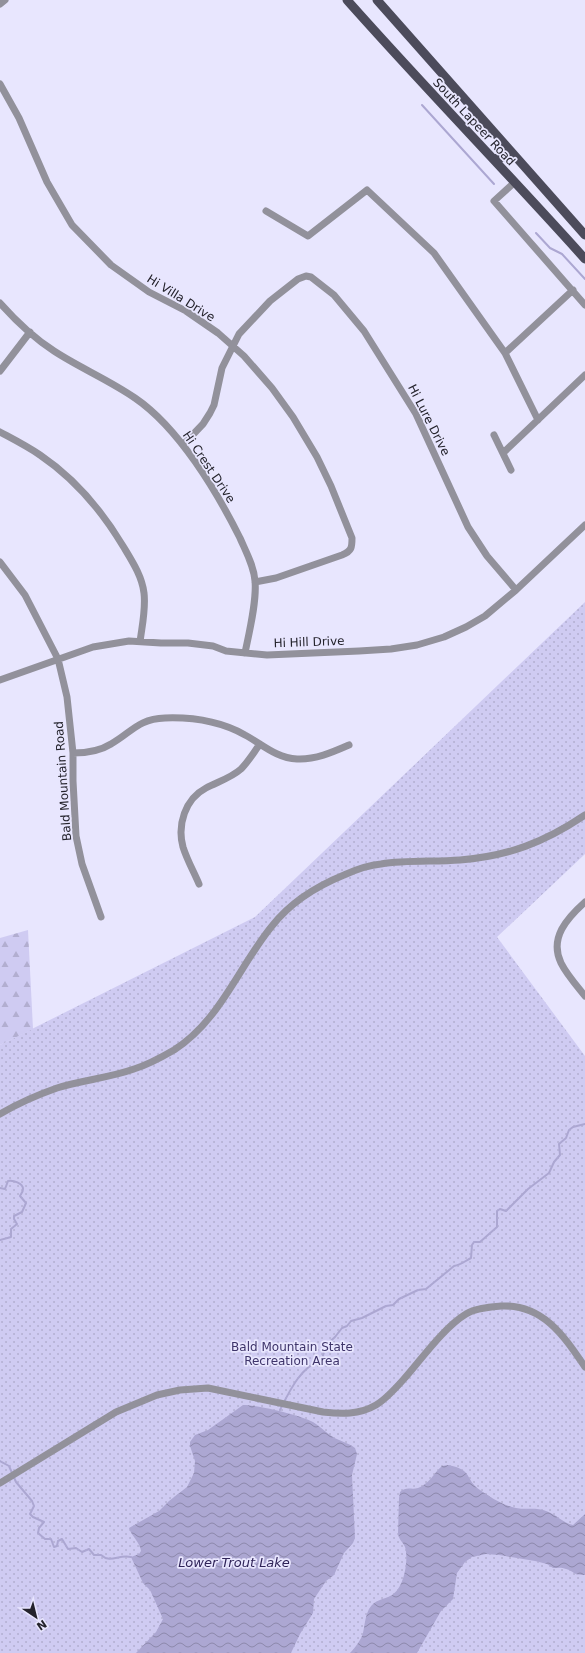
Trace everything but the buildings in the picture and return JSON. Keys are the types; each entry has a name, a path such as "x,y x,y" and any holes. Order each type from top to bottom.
{"main road":[{"name":"South Lapeer Road","path":"347,0 415,76 585,259"},
{"name":"South Lapeer Road","path":"378,0 585,235"},
{"path":"492,158 503,158 509,150"}],"street":[{"path":"0,4 5,0"},
{"name":"Hi Villa Drive","path":"0,84 19,118 47,182 72,225 111,265 149,292 186,311 218,333 244,356 272,388 293,417 331,486 352,538 352,547 349,552 276,578 255,582"},
{"path":"515,182 494,201 585,305"},
{"path":"266,211 308,236 367,190 434,253 505,353 538,420"},
{"name":"Hi Lure Drive","path":"232,346 239,334 262,309 298,279 306,276 315,278 334,296 364,331 416,414 468,527 495,565 516,590"},
{"path":"505,353 573,290"},
{"name":"Hi Crest Drive","path":"0,303 30,332 55,351 99,375 137,400 162,422 183,445 205,477 233,525 246,552 255,582 254,603 245,653"},
{"path":"0,371 30,332"},
{"path":"183,445 199,429 214,405 222,368 232,346"},
{"path":"503,453 585,375"},
{"path":"0,432 40,455 74,483 95,506 119,539 137,570 144,594 144,611 140,642"},
{"path":"494,435 511,470"},
{"name":"Hi Hill Drive","path":"0,680 58,658 107,644 129,641 188,643 213,646 226,651 267,655 391,649 416,645 444,637 485,616 516,590 585,525"},
{"name":"Bald Mountain Road","path":"0,562 25,595 58,658 67,698 73,753 72,781 76,836 82,864 101,917"},
{"path":"73,753 86,753 100,749 111,744 144,721 164,718 190,718 221,724 236,730 274,753 296,759 311,758 327,754 349,745"},
{"path":"199,884 183,847 181,833 184,813 193,798 199,792 229,777 242,768 260,744"},
{"path":"0,1114 10,1108 56,1089 134,1069 174,1050 193,1035 217,1009 258,944 272,925 290,907 314,890 345,874 380,864 472,859 519,849 550,837 585,815"},
{"path":"585,902 567,919 561,928 557,946 561,964 585,996"},
{"path":"0,1483 116,1412 157,1395 180,1390 208,1388 323,1412 342,1414 359,1412 376,1405 392,1392 450,1327 467,1314 488,1307 507,1306 528,1310 546,1319 563,1335 585,1367"}],"green space":[{"name":"Bald Mountain State Recreation Area","path":"585,602 585,854 497,937 585,1056 585,1653 0,1653 0,1045 255,917"},
{"path":"28,930 33,1029 0,1045 0,938"}],"water":[{"name":"Lower Trout Lake","path":"243,1405 250,1405 307,1419 328,1434 355,1448 357,1454 352,1475 355,1538 353,1543 344,1553 334,1575 326,1581 314,1599 313,1613 300,1634 291,1653 136,1653 156,1632 163,1619 150,1590 143,1583 131,1557 139,1554 141,1551 129,1528 159,1511 187,1487 194,1473 195,1461 190,1442 195,1435 208,1430"},
{"path":"448,1465 462,1469 480,1490 511,1507 550,1512 573,1525 585,1514 585,1575 576,1574 563,1568 553,1568 547,1564 535,1561 499,1555 486,1554 472,1557 465,1562 457,1573 453,1599 441,1611 417,1653 350,1653 358,1644 362,1636 367,1615 371,1606 377,1601 392,1595 400,1586 402,1580 406,1566 406,1553 405,1547 398,1534 400,1492 404,1489 418,1488 422,1486 442,1466"}],"waterway":[{"path":"422,105 494,184"},
{"path":"536,233 550,248 562,254 585,279"},
{"path":"280,1410 296,1380 314,1363 322,1359 326,1345 342,1328 347,1326 351,1321 362,1318 386,1306 393,1305 399,1299 418,1290 426,1289 454,1266 471,1258 472,1245 474,1242 480,1242 497,1227 497,1211 500,1209 506,1211 528,1189 549,1173 554,1162 560,1155 559,1144 566,1138 569,1130 573,1127 585,1124"},
{"path":"0,1188 5,1189 8,1181 20,1184 23,1187 20,1196 26,1203 22,1212 14,1216 17,1224 11,1229 11,1237 0,1240"},
{"path":"0,1461 9,1466 16,1482 32,1501 34,1506 30,1514 44,1522 39,1528 38,1533 45,1539 51,1539 54,1547 57,1546 58,1541 62,1539 68,1549 76,1548 82,1552 89,1549 94,1555 101,1555 108,1559 126,1556 131,1557"}]}
